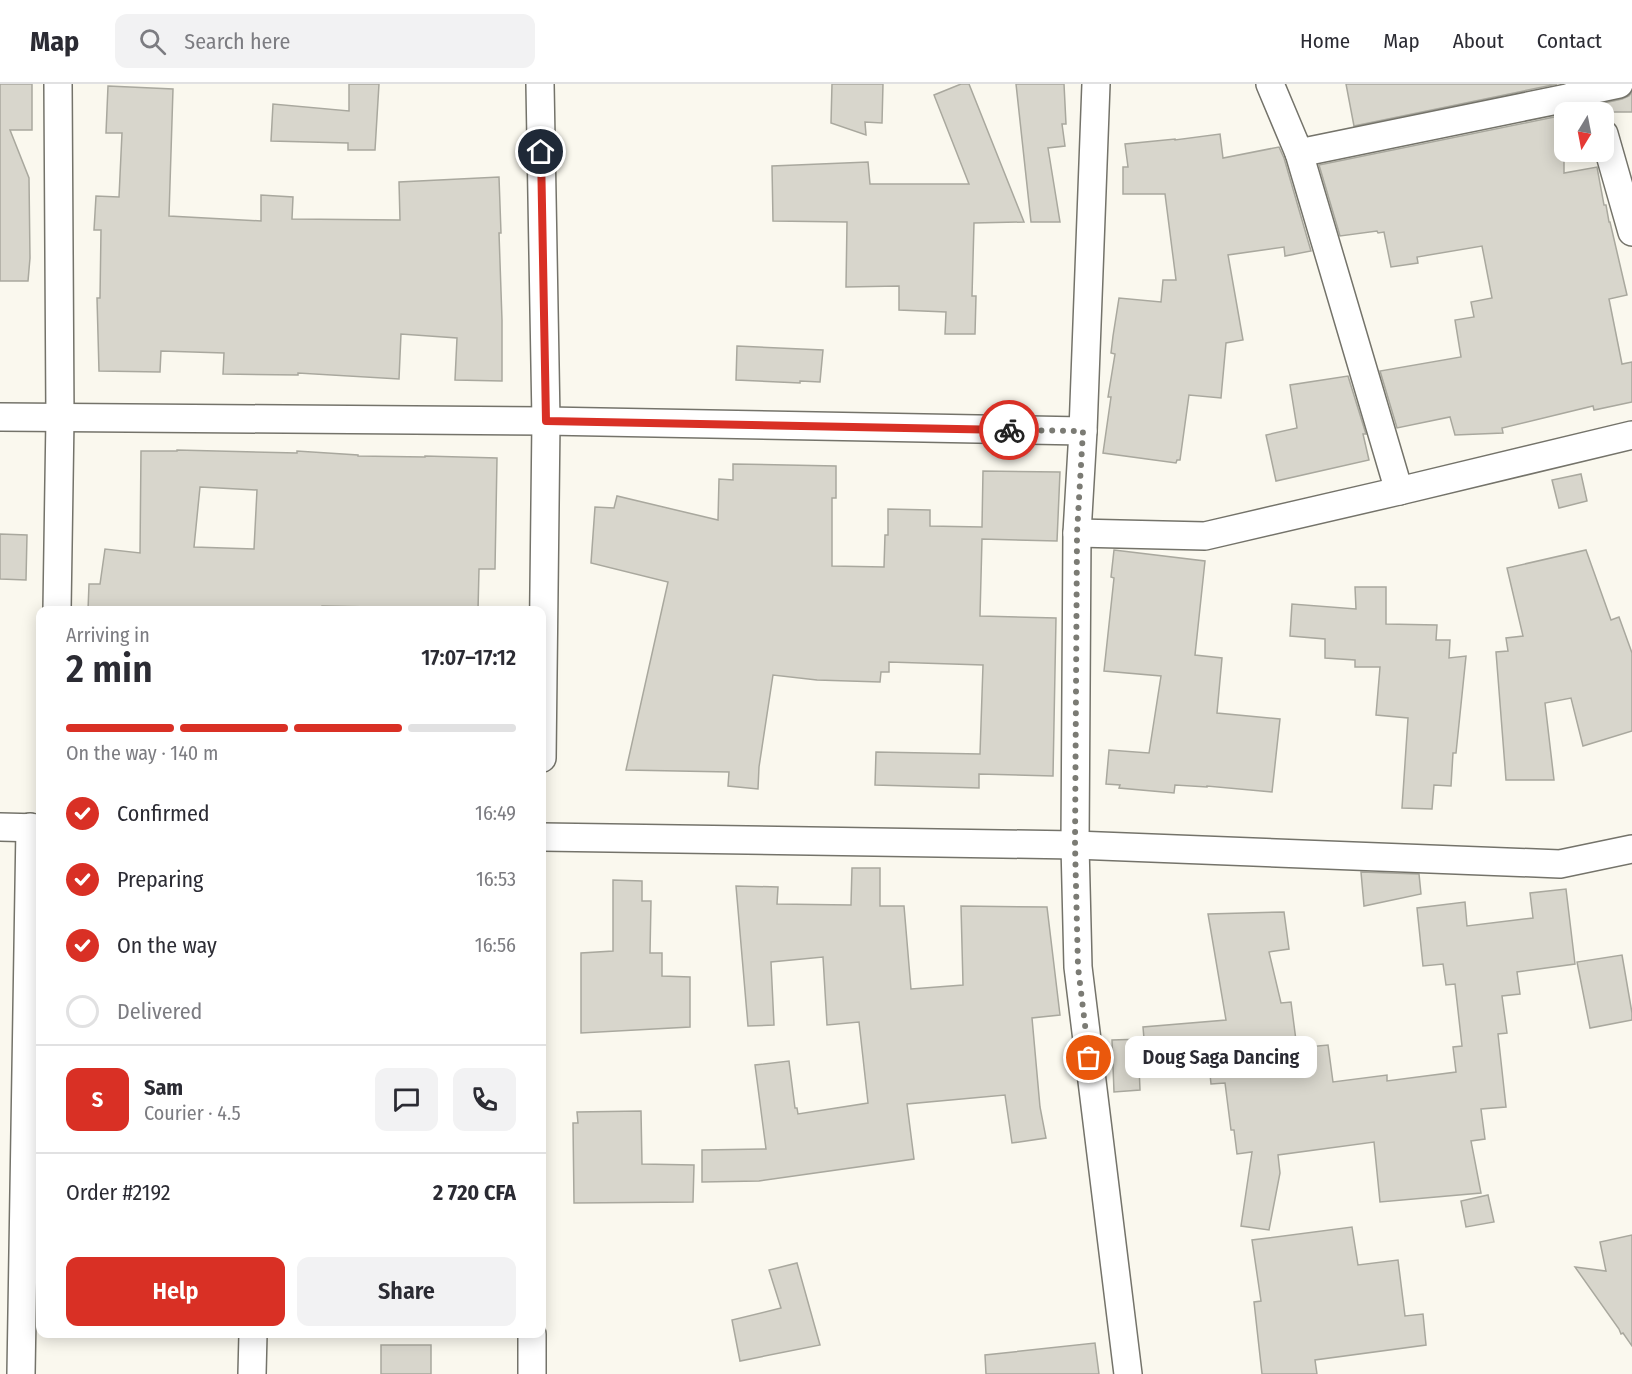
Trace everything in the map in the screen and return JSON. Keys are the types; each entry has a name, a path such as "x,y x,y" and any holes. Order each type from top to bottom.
{"street":[{"path":"57,606 60,418 58,84"},
{"path":"540,84 546,421 544,606"},
{"path":"1096,84 1077,533 1075,845 1078,967 1128,1374"},
{"path":"1270,84 1299,153 1399,490"},
{"path":"1299,153 1567,98 1592,96 1619,84"},
{"path":"1612,162 1632,232"},
{"path":"0,417 546,421 1083,431"},
{"path":"1077,533 1205,536 1632,435"},
{"path":"0,827 35,828 21,1374"},
{"path":"546,837 1075,845 1560,864 1632,849"},
{"path":"252,1374 253,1338"},
{"path":"531,1374 532,1338"}],"building":[{"path":"0,84 32,84 32,130 10,130 29,178 28,281 0,281"},
{"path":"349,84 379,84 375,150 348,150 348,143 271,141 273,104 349,111"},
{"path":"832,84 883,84 882,123 865,122 866,135 831,123"},
{"path":"961,84 969,84 1024,222 974,223 972,296 976,296 975,334 945,334 946,312 899,310 899,286 846,287 847,222 773,221 772,166 868,162 870,184 969,184 934,95"},
{"path":"1016,84 1064,84 1066,124 1062,124 1065,146 1048,148 1060,222 1031,222"},
{"path":"1346,84 1557,84 1354,126"},
{"path":"108,86 173,89 169,216 261,221 261,195 293,197 292,219 400,220 399,182 499,177 502,381 455,380 457,338 401,334 399,379 298,373 298,375 223,374 224,353 161,351 160,372 99,371 97,298 100,298 101,230 94,230 96,196 119,197 122,133 106,133"},
{"path":"1632,92 1632,112 1614,112 1614,102 1608,102 1629,96"},
{"path":"1554,117 1554,162 1564,162 1564,173 1597,167 1604,205 1606,205 1627,295 1609,299 1622,364 1632,362 1632,402 1594,410 1593,406 1502,428 1503,433 1455,435 1450,417 1397,428 1380,371 1461,357 1455,320 1474,317 1471,302 1492,298 1482,246 1417,257 1418,263 1391,267 1384,232 1340,236 1319,165"},
{"path":"1220,134 1223,158 1279,147 1311,251 1285,256 1284,247 1228,255 1243,340 1226,343 1221,398 1189,395 1180,460 1176,463 1103,453 1115,354 1111,353 1119,298 1161,302 1163,280 1176,280 1165,194 1123,194 1123,167 1128,167 1125,144"},
{"path":"737,346 823,350 820,382 736,380"},
{"path":"1348,376 1366,434 1363,434 1369,460 1276,481 1266,435 1297,428 1290,385"},
{"path":"141,451 297,453 297,451 358,456 497,458 495,569 479,569 478,606 88,606 89,584 100,584 105,549 140,553","holes":["200,487 257,490 254,549 194,547"]},
{"path":"733,464 836,466 836,498 832,498 832,566 884,567 888,509 930,510 930,526 982,527 983,471 1060,472 1057,541 982,539 980,616 1056,618 1053,776 979,774 979,788 875,785 876,752 980,754 983,665 889,662 889,672 881,672 880,682 817,680 773,675 759,767 758,789 728,786 729,772 626,770 668,582 591,563 595,507 614,508 617,496 718,520 719,479 733,480"},
{"path":"1581,474 1587,501 1559,508 1552,480"},
{"path":"0,534 27,535 26,580 0,579"},
{"path":"1114,550 1205,561 1195,655 1222,658 1217,713 1280,719 1272,792 1175,785 1174,793 1119,788 1120,785 1106,784 1109,750 1149,753 1161,676 1104,671 1114,578 1111,577"},
{"path":"1586,550 1611,620 1619,617 1632,653 1632,731 1583,746 1571,698 1545,703 1554,780 1506,780 1496,652 1508,651 1506,638 1523,636 1507,568"},
{"path":"1355,587 1386,587 1386,624 1437,625 1436,640 1450,640 1449,658 1466,656 1451,786 1434,785 1432,809 1402,808 1408,718 1376,715 1380,667 1355,667 1355,660 1325,658 1325,639 1290,636 1292,604 1356,609"},
{"path":"852,868 880,868 880,906 904,906 911,989 963,985 961,906 1047,907 1060,1015 1032,1018 1040,1107 1046,1138 1012,1143 1005,1095 907,1104 914,1159 759,1181 702,1182 702,1150 766,1149 755,1065 789,1061 795,1108 798,1114 868,1103 859,1022 827,1025 823,957 771,962 774,1025 748,1026 736,886 778,887 777,904 851,905"},
{"path":"1361,872 1419,874 1421,894 1364,906"},
{"path":"613,880 642,881 642,901 651,901 650,953 662,953 662,976 690,977 690,1027 581,1033 581,953 613,951"},
{"path":"1566,889 1575,964 1517,972 1520,994 1502,996 1507,1033 1498,1034 1506,1107 1481,1109 1485,1139 1471,1141 1481,1193 1380,1202 1374,1142 1278,1155 1280,1173 1269,1230 1241,1226 1252,1152 1237,1154 1234,1130 1231,1130 1225,1083 1211,1084 1209,1064 1139,1066 1140,1090 1114,1092 1112,1040 1144,1039 1143,1027 1226,1020 1208,914 1284,912 1289,949 1269,952 1281,1003 1291,1002 1297,1048 1328,1045 1333,1082 1387,1075 1387,1081 1456,1072 1453,1047 1462,1046 1455,984 1446,985 1443,964 1423,966 1417,908 1465,902 1467,926 1533,918 1530,893"},
{"path":"1622,955 1632,1020 1590,1028 1577,962"},
{"path":"641,1111 642,1164 694,1165 693,1202 574,1203 573,1123 578,1123 577,1112"},
{"path":"1488,1195 1494,1222 1466,1227 1461,1201"},
{"path":"1352,1227 1358,1265 1398,1260 1405,1316 1423,1314 1426,1345 1315,1360 1317,1374 1262,1374 1254,1302 1261,1301 1252,1240"},
{"path":"1632,1235 1632,1346 1623,1333 1621,1334 1575,1267 1606,1271 1600,1242"},
{"path":"797,1263 820,1345 740,1361 732,1320 781,1308 769,1270"},
{"path":"1095,1343 1099,1374 986,1374 985,1355"},
{"path":"381,1345 431,1345 431,1374 381,1374"}],"way so far":[{"path":"1009,430 1083,431 1077,533 1075,845 1078,967 1089,1058"}],"place":[{"name":"Doug Saga Dancing","path":"1089,1058"}],"route":[{"path":"541,152 546,421 1009,430"}]}
